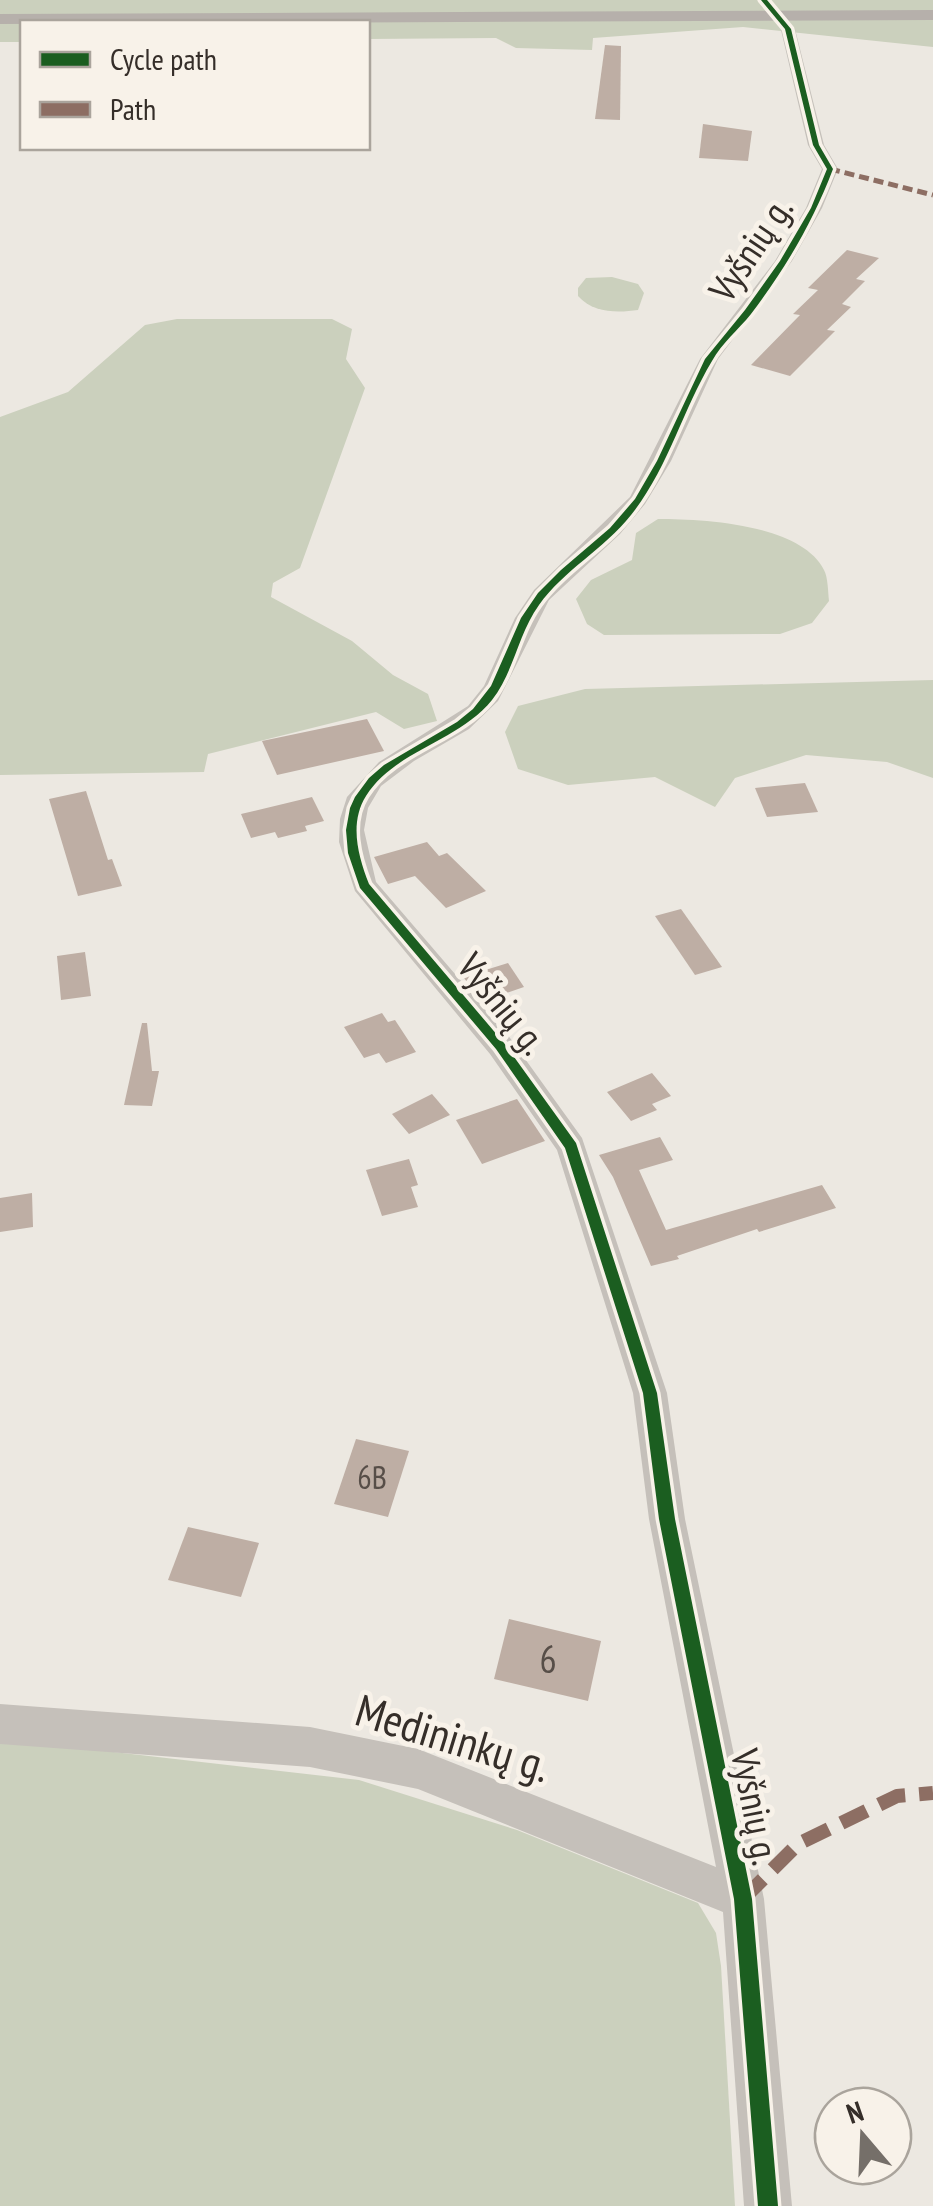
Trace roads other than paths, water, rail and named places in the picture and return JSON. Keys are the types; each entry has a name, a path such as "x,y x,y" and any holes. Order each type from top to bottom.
{"main road":[{"path":"0,19 771,8 933,14"}],"street":[{"name":"Vyšnių g.","path":"768,2206 743,1899 667,1519 650,1393 571,1146 500,1046 364,885 352,857 352,833 359,798 391,766 461,725 490,698 530,610 557,579 624,518 655,475 709,360 791,253 816,208 830,169 816,144 788,29 771,8"},
{"name":"Medininkų g.","path":"0,1724 310,1746 418,1769 743,1899"}]}
